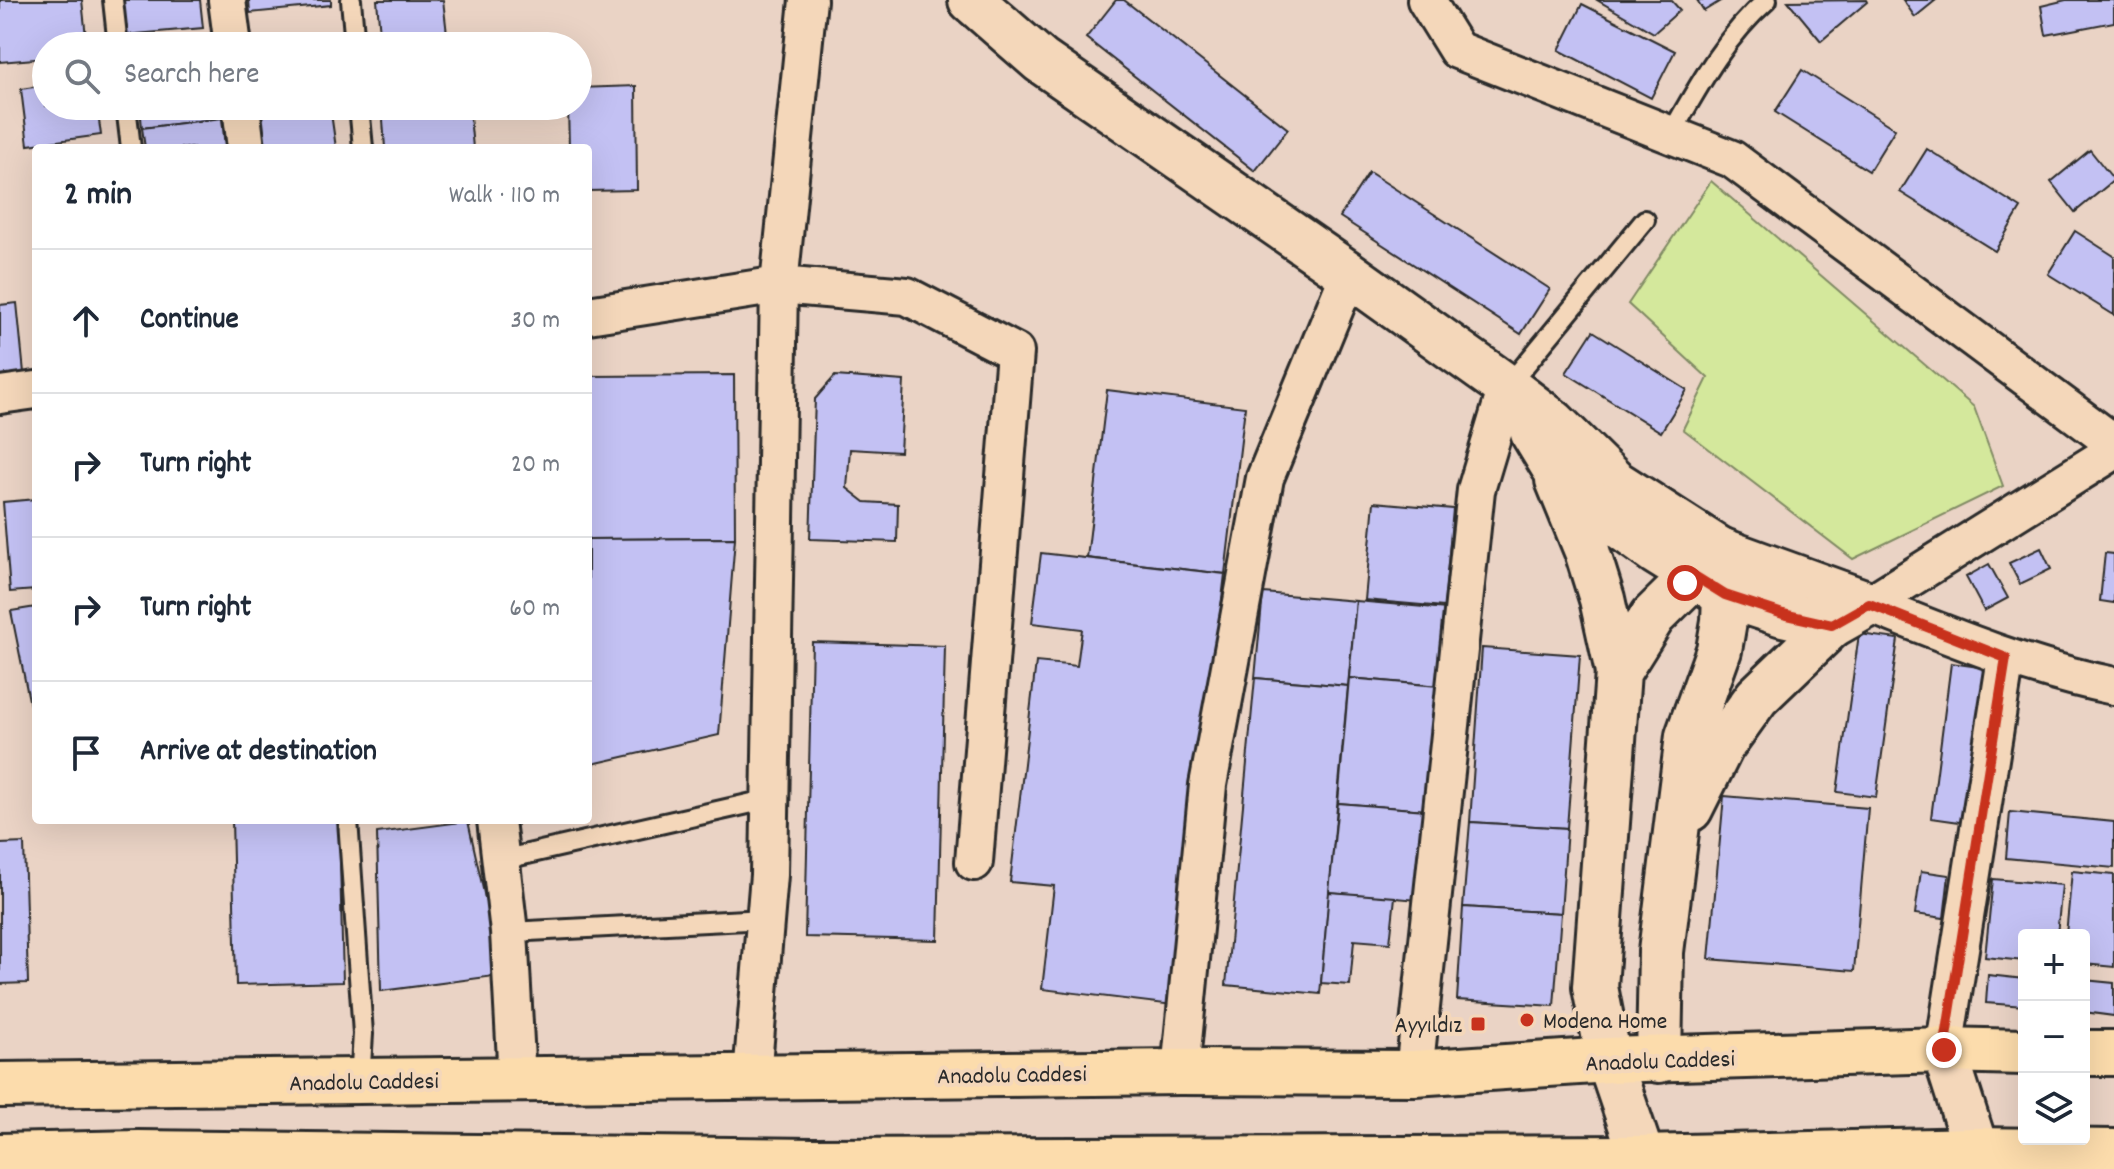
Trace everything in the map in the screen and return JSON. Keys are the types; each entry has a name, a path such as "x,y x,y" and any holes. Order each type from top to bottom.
{"highway":[{"name":"Anadolu Caddesi","path":"0,1085 1180,1072 1414,1073 1609,1060 1944,1050 2018,1052"},
{"path":"2090,1053 2114,1053"},
{"path":"0,1156 140,1161 813,1165 1643,1164 1974,1160 2114,1152"}],"street":[{"path":"227,0 231,32"},
{"path":"752,1076 769,875 779,285 808,0"},
{"path":"971,0 1041,61 1349,274 1553,422 1712,573 1719,650 1688,736 1661,952 1659,1060"},
{"path":"1426,0 1457,50 1732,159 2114,443"},
{"path":"243,120 246,144"},
{"path":"1180,1072 1208,785 1265,478 1349,274"},
{"path":"592,314 779,285 907,296 1015,352 974,862"},
{"path":"0,395 32,391"},
{"path":"1516,395 1533,433 1553,466 1587,551 1602,599 1618,672 1595,987 1609,1060 1643,1164"},
{"path":"1414,1073 1476,490 1516,395"},
{"path":"1674,840 1721,747 1757,697 1850,615 2114,451"},
{"path":"1553,466 1610,519 1783,614 1850,615 2065,676 2114,686"},
{"path":"1618,672 1653,616 1712,573"},
{"path":"1974,1160 1944,1050 2006,658"},
{"path":"496,824 509,932 517,1079"}],"lane":[{"path":"113,0 116,32"},
{"path":"351,0 354,32"},
{"path":"1671,134 1712,60 1741,23 1767,0"},
{"path":"128,120 131,144"},
{"path":"360,120 363,144"},
{"path":"1516,395 1645,220"},
{"path":"501,860 770,799"},
{"path":"348,824 363,1034 360,1081"},
{"path":"509,932 766,919"}],"green space":[{"path":"1711,181 1974,407 2003,486 1853,559 1683,429 1708,378 1628,304"}],"building":[{"path":"0,0 82,0 85,32 32,32 32,59 0,62"},
{"path":"122,0 200,0 203,28 125,32"},
{"path":"249,0 331,0 331,5 250,13"},
{"path":"377,0 443,0 447,32 380,32"},
{"path":"1116,0 1124,0 1288,129 1255,171 1086,38"},
{"path":"1597,0 1671,0 1680,10 1654,33"},
{"path":"1697,0 1722,0 1704,11"},
{"path":"1866,0 1821,41 1788,1"},
{"path":"1903,0 1936,0 1915,17"},
{"path":"2066,0 2114,0 2114,22 2046,35 2041,6"},
{"path":"1582,4 1675,51 1651,98 1559,50"},
{"path":"1802,70 1895,129 1869,171 1775,112"},
{"path":"636,86 637,190 592,191 592,144 569,144 568,120 592,120 592,88"},
{"path":"32,87 32,120 99,120 101,135 28,145 21,89"},
{"path":"141,120 206,120 142,128"},
{"path":"222,120 225,144 144,144 142,128"},
{"path":"256,120 332,120 335,144 259,144"},
{"path":"383,120 470,120 473,144 385,144"},
{"path":"1927,149 2021,208 1995,251 1900,192"},
{"path":"2090,150 2114,180 2075,212 2051,182"},
{"path":"1369,172 1550,289 1521,334 1340,217"},
{"path":"2075,231 2114,256 2114,315 2048,274"},
{"path":"17,303 24,373 0,376 0,305"},
{"path":"1593,331 1687,390 1661,432 1566,373"},
{"path":"734,375 735,538 592,539 592,376"},
{"path":"835,376 904,381 900,452 850,449 847,488 865,502 898,504 897,542 810,539 815,399"},
{"path":"1107,390 1245,407 1225,574 1087,558"},
{"path":"32,499 32,590 10,592 3,502"},
{"path":"1374,502 1453,509 1444,607 1365,600"},
{"path":"735,538 719,735 592,764 592,539"},
{"path":"2041,548 2051,569 2020,584 2009,563"},
{"path":"1041,553 1225,574 1173,1005 1042,989 1054,886 1010,882 1036,662 1077,666 1082,629 1032,623"},
{"path":"2105,553 2114,554 2114,603 2100,601"},
{"path":"1989,564 2008,598 1984,611 1966,577"},
{"path":"1263,593 1356,601 1348,686 1255,678"},
{"path":"1356,601 1447,609 1440,686 1349,678"},
{"path":"32,608 32,715 11,611"},
{"path":"1859,634 1898,639 1876,797 1837,792"},
{"path":"812,642 945,646 938,940 805,937"},
{"path":"1482,648 1580,655 1567,828 1470,822"},
{"path":"1951,663 1986,668 1967,823 1931,818"},
{"path":"1255,678 1348,686 1320,994 1226,985"},
{"path":"1349,678 1449,687 1438,811 1338,803"},
{"path":"1724,796 1868,808 1854,971 1709,959"},
{"path":"1338,803 1438,811 1429,901 1329,892"},
{"path":"2010,812 2114,822 2114,868 2006,858"},
{"path":"1470,822 1567,828 1561,913 1463,907"},
{"path":"232,824 339,824 343,982 236,985"},
{"path":"469,824 502,975 381,991 377,833"},
{"path":"24,843 28,983 0,984 0,844"},
{"path":"1921,871 1949,875 1944,918 1915,914"},
{"path":"2072,871 2114,875 2114,967 2090,965 2090,929 2067,929"},
{"path":"1993,879 2062,885 2058,929 2018,929 2018,960 1985,957"},
{"path":"1329,892 1395,897 1390,943 1354,940 1350,985 1321,983"},
{"path":"1463,907 1561,913 1554,1006 1457,1000"},
{"path":"1988,975 2018,978 2018,1006 1986,1003"},
{"path":"2090,981 2114,983 2114,1016 2090,1013"}],"place":[{"name":"Modena Home","path":"1527,1020"},
{"name":"Ayyıldız","path":"1478,1024"}],"route":[{"path":"1685,583 1693,575 1725,595 1783,614 1832,625 1869,604 2006,658 1944,1050"}]}
